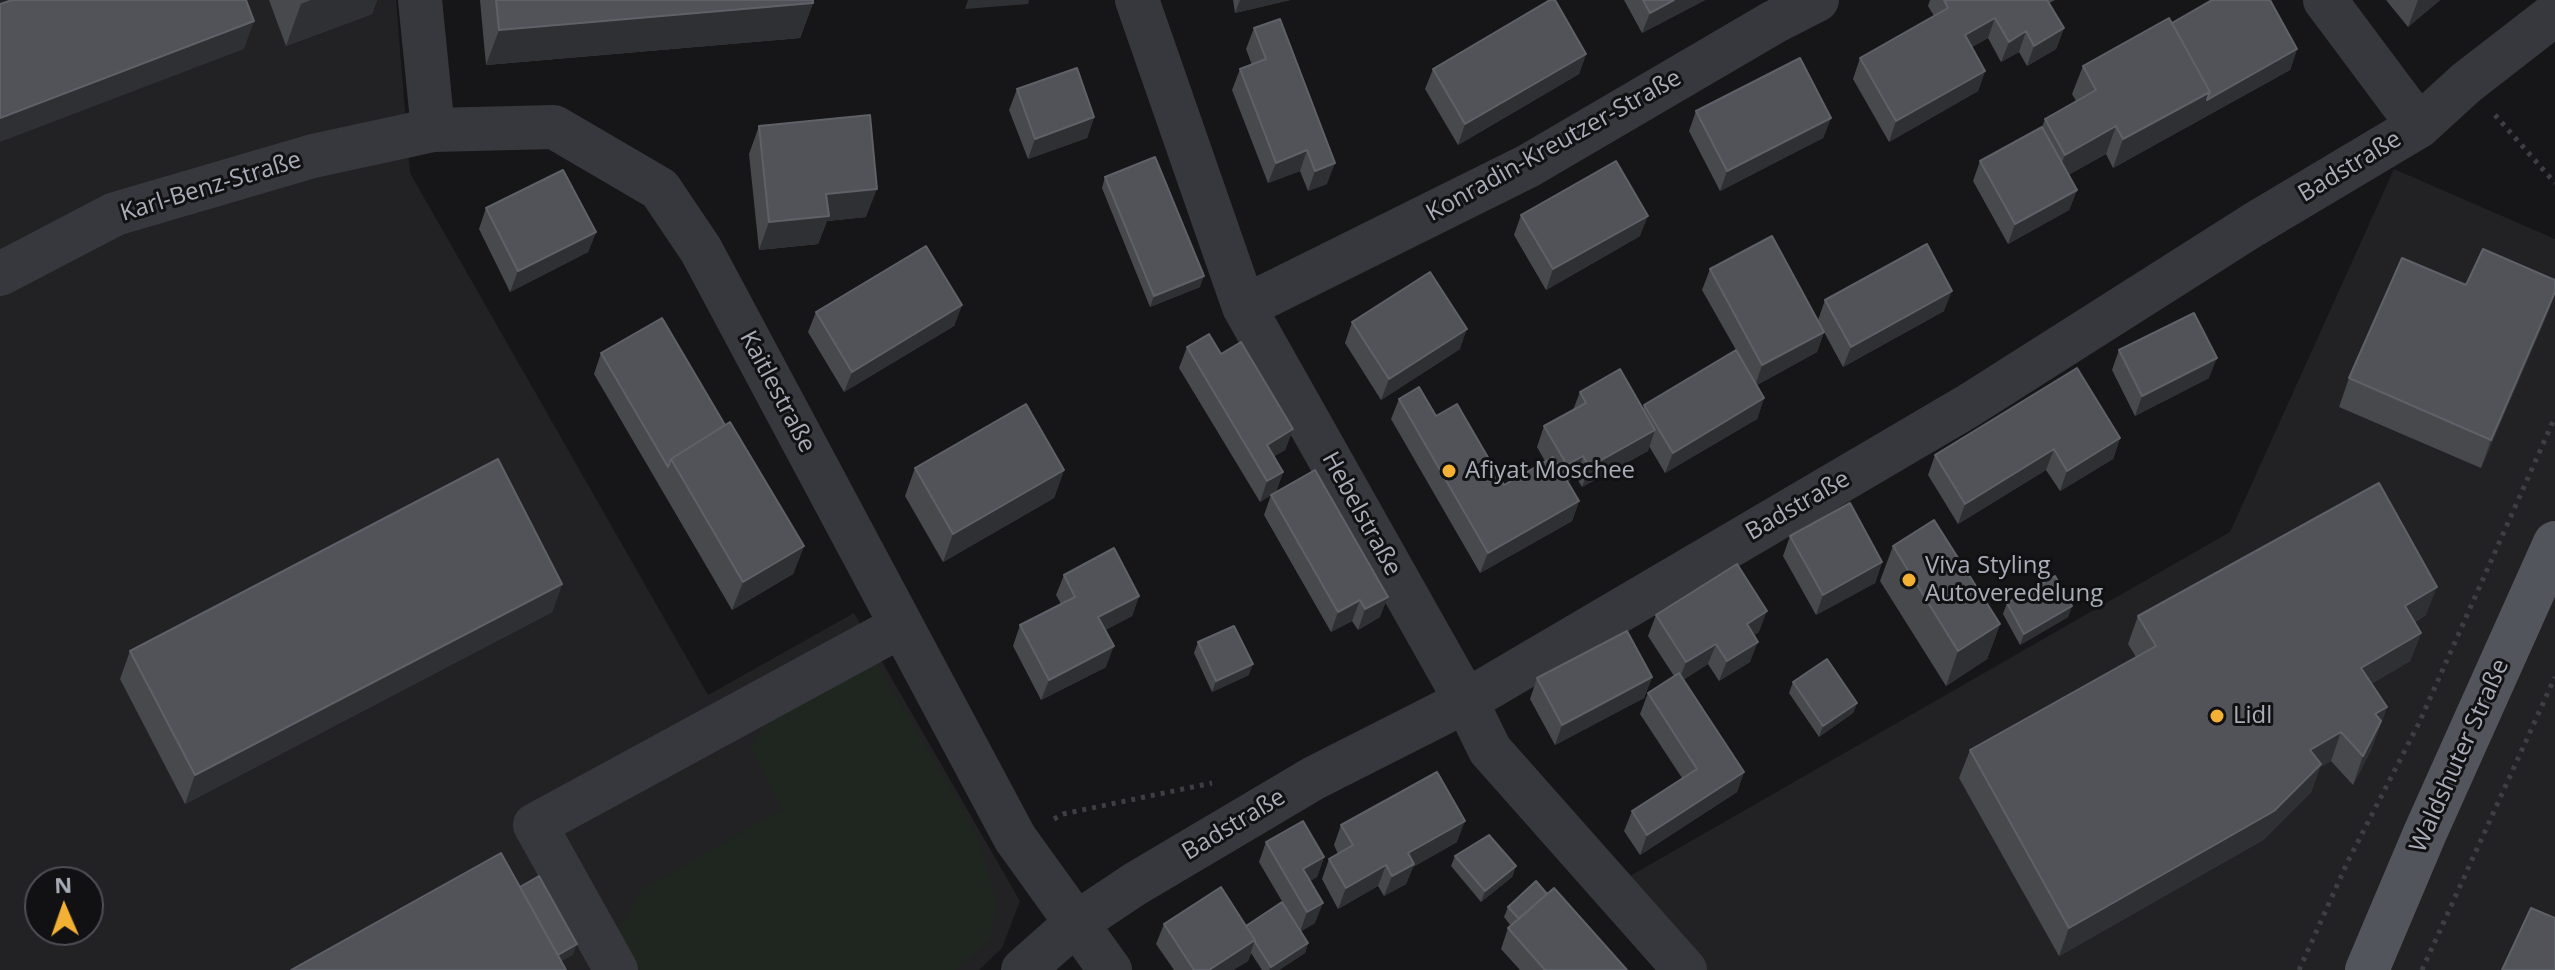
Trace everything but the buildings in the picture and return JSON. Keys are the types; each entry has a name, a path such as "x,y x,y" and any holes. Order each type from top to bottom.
{"main road":[{"name":"Waldshuter Straße","path":"2367,970 2555,543"}],"street":[{"path":"420,0 433,130"},
{"name":"Hebelstraße","path":"1137,0 1244,307 1466,701 1490,750 1685,970"},
{"name":"Konradin-Kreutzer-Straße","path":"1244,307 1528,166 1817,0"},
{"path":"2325,0 2419,126"},
{"name":"Badstraße","path":"1023,970 1075,924 1135,884 1284,796 1466,701 1968,406 2253,225 2419,126 2466,83 2555,14"},
{"name":"Kaitlestraße","path":"433,130 554,127 660,189 701,250 1015,838 1110,970"},
{"name":"Karl-Benz-Straße","path":"0,274 115,214 313,156 433,130"},
{"path":"616,970 535,825 901,626"}],"path":[{"path":"2466,83 2555,183"},
{"path":"2299,970 2348,861 2419,723 2555,417"},
{"path":"2422,970 2555,677"},
{"path":"1015,838 1063,814 1223,780 1284,796"}],"shaded area":[{"path":"0,0 396,0 410,173 708,695 854,613 1020,901 1002,948 979,970 0,970"},
{"path":"2394,169 2555,239 2555,970 1684,970 1623,880 2230,532"},
{"path":"874,659 975,829 997,903 990,939 956,970 640,970 618,932 641,890 782,809 750,745 777,709"}],"place":[{"name":"Afiyat Moschee","path":"1449,471"},
{"name":"Viva Styling Autoveredelung","path":"1909,580"},
{"name":"Lidl","path":"2217,716"}]}
